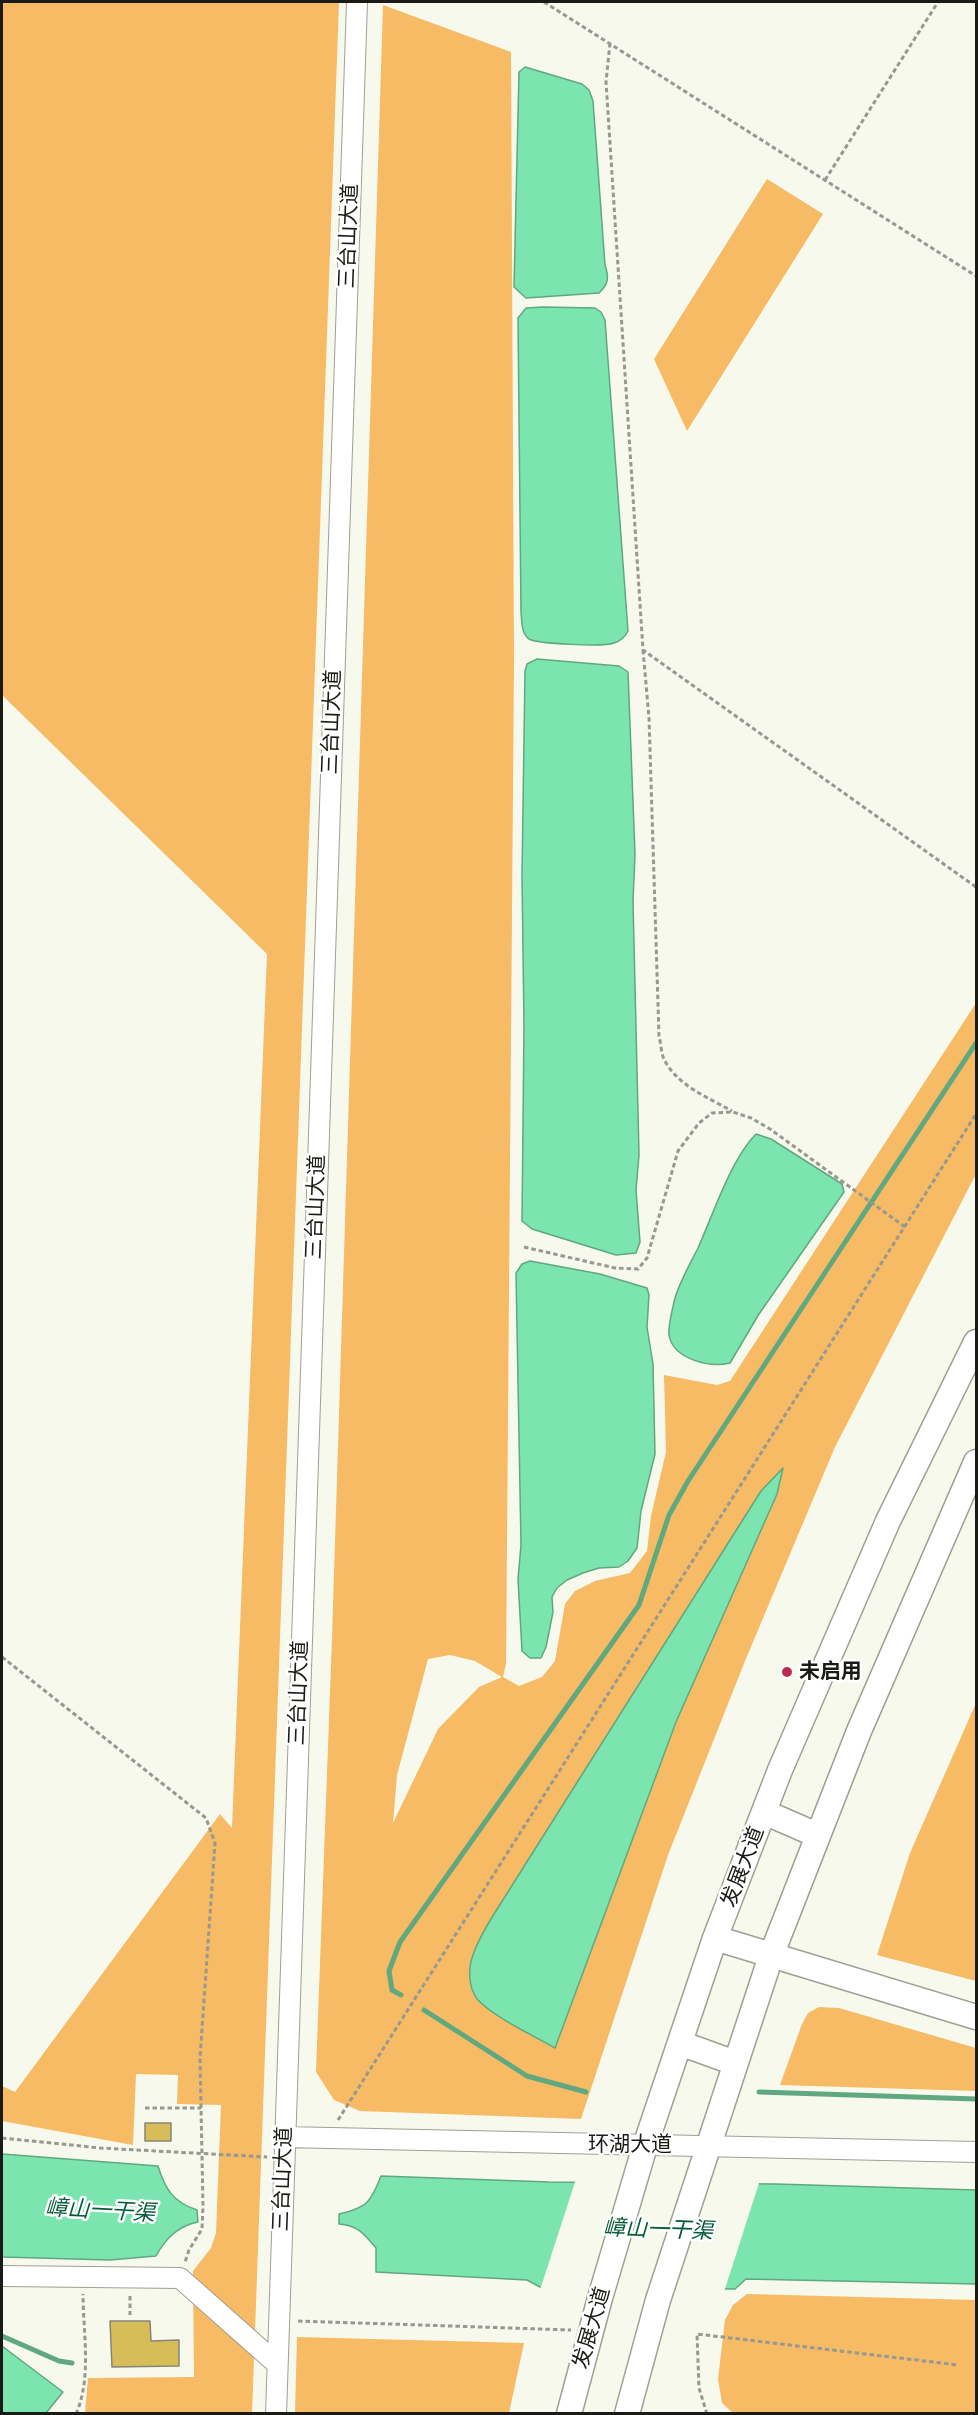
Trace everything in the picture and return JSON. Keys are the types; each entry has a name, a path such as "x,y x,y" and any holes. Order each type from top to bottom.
{"main road":[{"name":"发展大道","path":"569,2414 590,2331 643,2155 716,1938 780,1770 888,1521 976,1342"},
{"path":"627,2414 658,2300 771,1956 817,1835 899,1635 976,1462"},
{"path":"764,1812 817,1835"},
{"path":"716,1938 976,2017"},
{"path":"680,2043 735,2062"}],"street":[{"name":"三台山大道","path":"276,2414 357,2"},
{"name":"环湖大道","path":"284,2137 643,2155 976,2152"},
{"path":"2,2277 180,2278 277,2364"}],"path":[{"path":"544,2 976,276"},
{"path":"825,180 938,2"},
{"path":"610,43 606,82 642,650 649,718 659,1036 664,1060 681,1080 699,1094 770,1129 905,1227"},
{"path":"642,650 976,887"},
{"path":"524,1247 615,1268 638,1269 647,1258 678,1151 699,1123 712,1113 733,1112"},
{"path":"326,2138 976,1114"},
{"path":"2,1657 206,1818 215,1843 200,2058 202,2229 189,2250 180,2278"},
{"path":"144,2108 201,2109"},
{"path":"2,2138 100,2148 284,2157"},
{"path":"76,2414 83,2398 84,2378 82,2278"},
{"path":"279,2320 590,2331"},
{"path":"707,2414 699,2388 697,2334 958,2365"}],"shaded area":[{"path":"2,2 339,2 252,2413 85,2413 88,2378 194,2377 193,2271 211,2248 216,2233 221,2105 177,2104 178,2075 136,2074 133,2145 2,2121 2,2086 15,2092 220,1814 232,1828 267,954 2,695"},
{"path":"383,5 511,52 514,660 506,1664 503,1677 519,1686 542,1677 555,1661 565,1604 575,1591 595,1581 630,1573 647,1551 651,1516 666,1452 664,1375 717,1385 730,1381 976,1003 976,1174 835,1447 745,1661 668,1855 581,2119 360,2111 334,2100 316,2072 332,1638","holes":["450,1655 475,1661 502,1677 479,1687 438,1729 393,1823 397,1775 428,1659"]},
{"path":"767,179 823,214 687,431 654,359"},
{"path":"976,1703 976,1981 877,1955 910,1853"},
{"path":"819,2007 839,2008 976,2048 976,2091 780,2085 802,2024 808,2013"},
{"path":"747,2294 976,2300 976,2413 733,2413 722,2403 718,2379 725,2320 733,2305"},
{"path":"297,2337 524,2343 509,2413 295,2414"}],"water":[{"path":"525,67 582,84 589,90 593,101 607,277 605,287 599,293 526,298 514,287 519,72"},
{"path":"526,308 595,308 601,312 605,320 628,631 623,638 614,643 585,645 535,641 526,636 522,627 518,318"},
{"path":"537,659 619,666 628,672 635,854 633,901 639,1155 636,1190 640,1242 636,1253 616,1255 532,1229 522,1221 524,1027 522,875 525,671 527,664"},
{"path":"756,1134 771,1139 842,1184 844,1192 759,1314 730,1363 703,1363 685,1356 672,1343 669,1331 673,1306 723,1188 738,1158"},
{"path":"530,1261 600,1274 647,1288 649,1295 647,1327 653,1364 655,1454 641,1511 637,1548 628,1561 619,1567 599,1568 583,1573 567,1580 557,1588 552,1597 553,1612 546,1647 541,1658 530,1658 522,1651 518,1579 521,1545 516,1273 522,1264"},
{"path":"783,1468 777,1494 676,1722 555,2048 503,2019 477,1999 470,1977 471,1960 475,1949 494,1914 761,1491"},
{"name":"嶂山一干渠","path":"2,2154 158,2166 171,2194 182,2203 197,2210 198,2222 184,2226 173,2234 156,2256 110,2260 2,2257"},
{"name":"嶂山一干渠","path":"381,2176 549,2182 776,2184 976,2190 976,2284 746,2279 735,2289 540,2287 527,2280 376,2272 376,2248 356,2229 339,2224 339,2214 356,2209 367,2202"},
{"path":"2,2346 63,2392 46,2413 2,2413"}],"pier":[{"path":"576,2179 760,2180 724,2292 540,2290"}],"building":[{"path":"145,2123 171,2123 171,2141 145,2141"},
{"path":"110,2321 150,2321 151,2341 179,2340 179,2366 112,2367"}],"waterway":[{"path":"401,1995 392,1990 389,1971 400,1942 639,1605 669,1515 688,1481 976,1043"},
{"path":"424,2010 527,2076 586,2092"},
{"path":"759,2092 976,2099"},
{"path":"2,2336 59,2361 72,2363"}],"place":[{"name":"未启用","path":"787,1672"}]}
